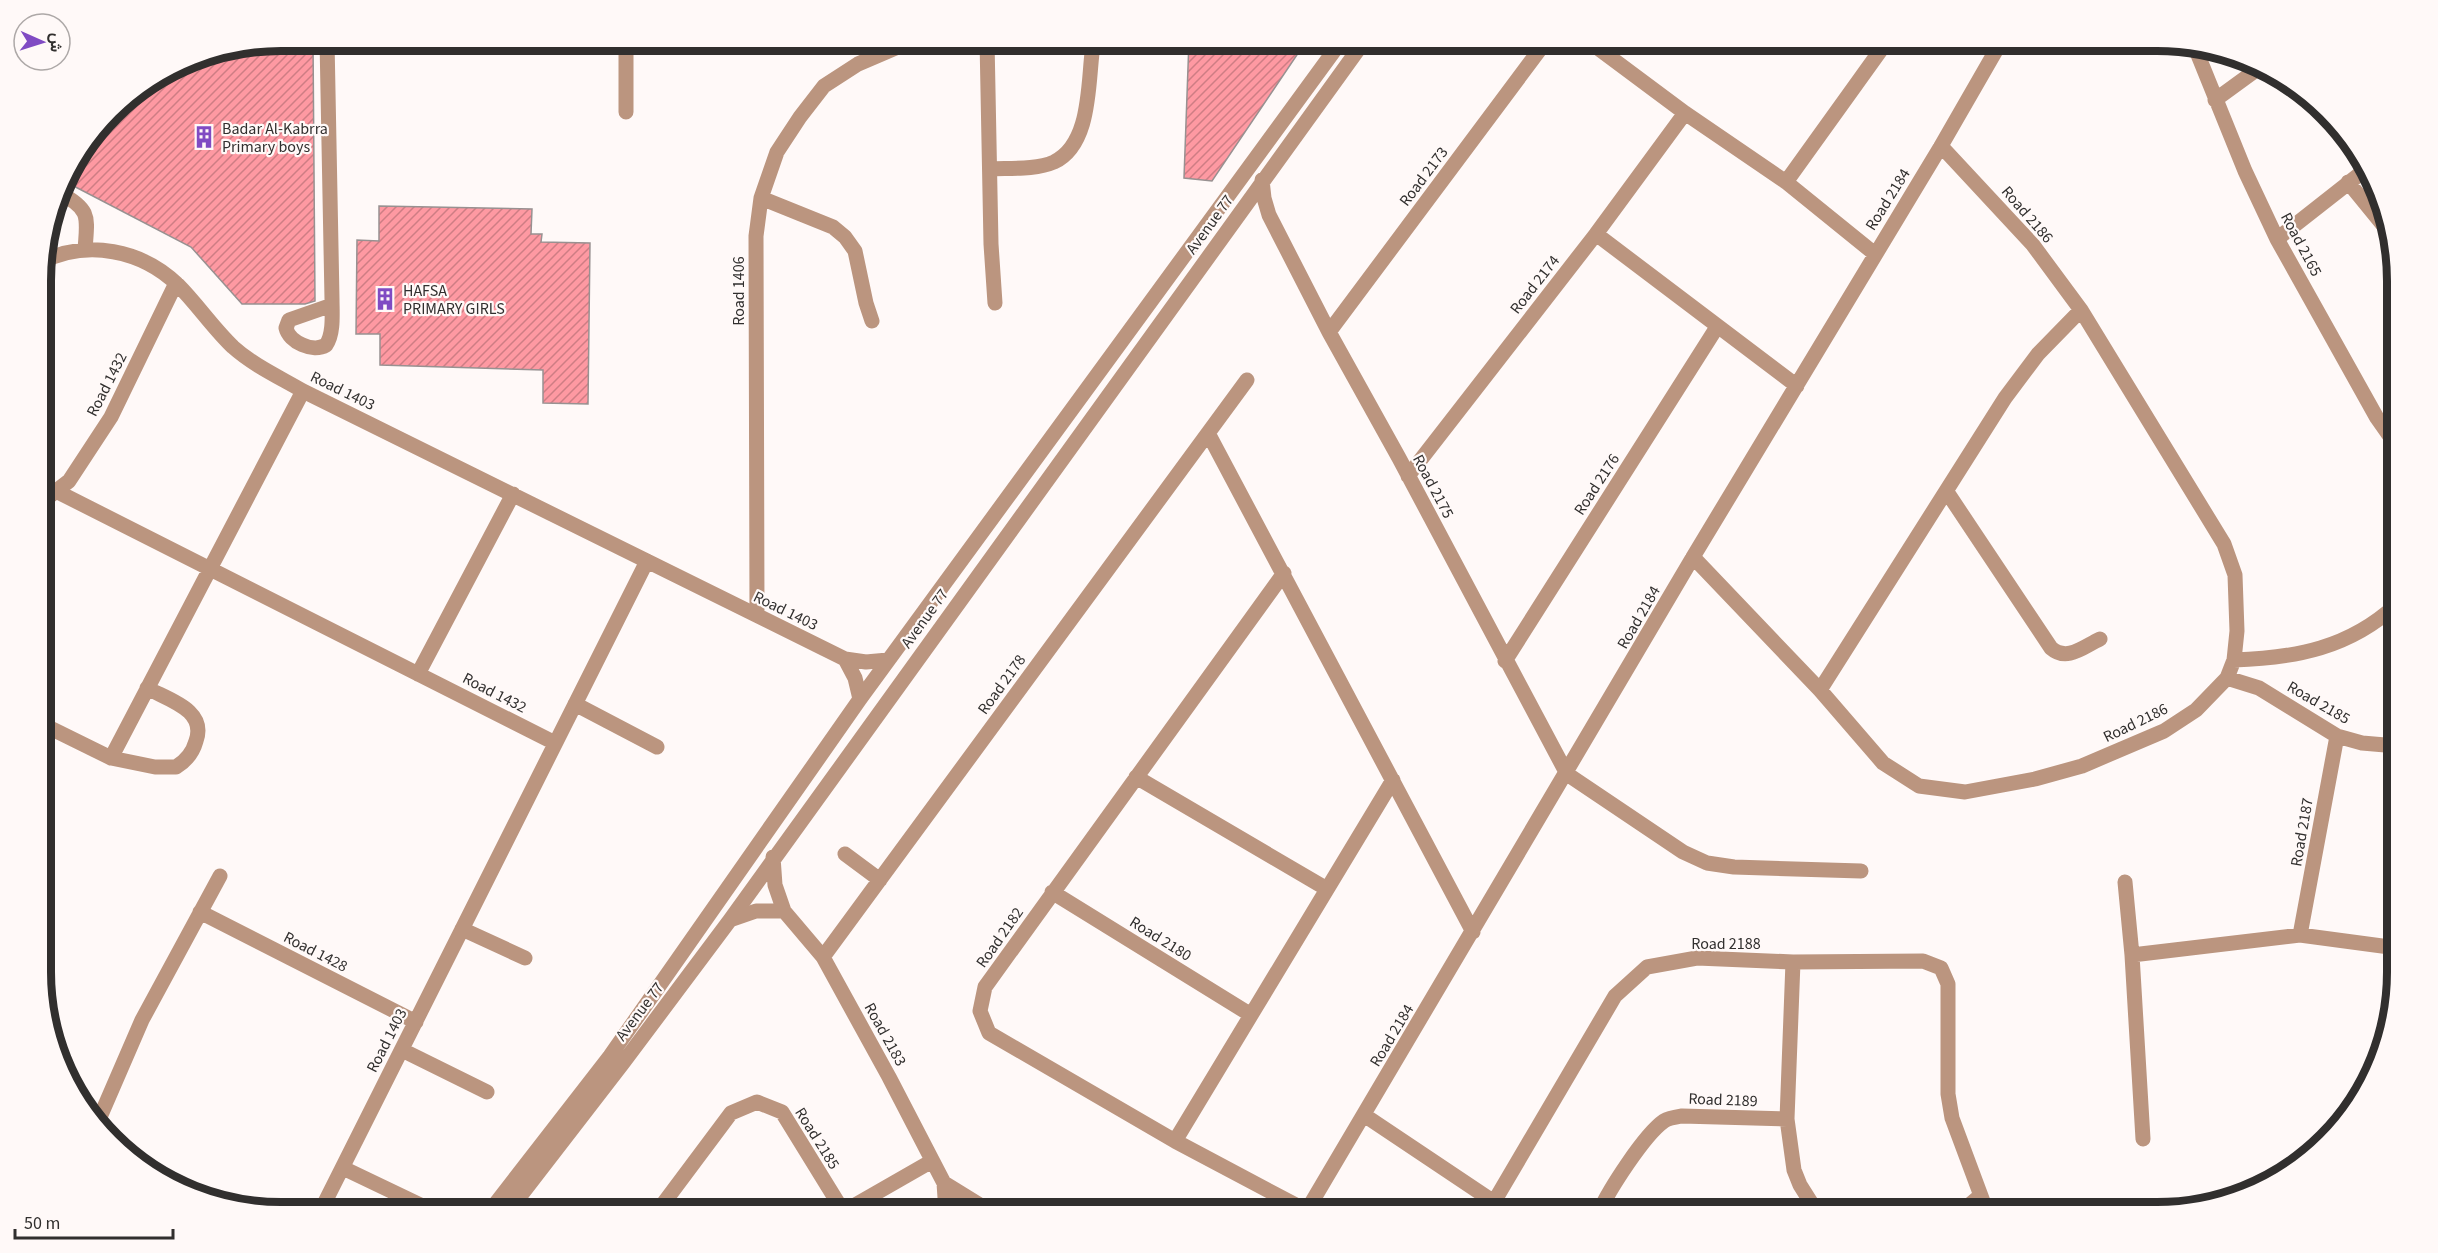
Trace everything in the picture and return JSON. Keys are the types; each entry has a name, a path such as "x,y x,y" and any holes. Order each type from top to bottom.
{"street":[{"path":"327,51 332,305"},
{"path":"626,51 626,112"},
{"name":"Road 1406","path":"757,615 756,236 761,198 777,152 824,86 875,51"},
{"path":"987,51 995,303"},
{"name":"Avenue 77","path":"497,1202 610,1056 888,660 1334,51"},
{"name":"Avenue 77","path":"516,1202 623,1064 730,920 773,857 1357,51"},
{"name":"Road 2173","path":"1329,332 1539,51"},
{"path":"1602,51 1685,113 1786,182 1875,254"},
{"path":"1786,182 1880,51"},
{"name":"Road 2184","path":"1313,1202 1693,557 1941,146 1996,51"},
{"path":"990,169 1040,166 1066,155 1082,131 1092,53"},
{"name":"Road 2165","path":"2198,54 2215,100 2277,239 2387,432"},
{"path":"2215,100 2253,72"},
{"name":"Road 2174","path":"1408,476 1596,234 1685,113"},
{"name":"Road 2186","path":"1693,557 1820,690 1883,763 1919,786 1965,792 2082,766 2164,731 2196,710 2227,678 2234,660 2235,575 2224,544 2081,310 2033,245 1941,146"},
{"path":"2277,239 2360,174"},
{"name":"Road 2175","path":"1262,180 1269,215 1329,332 1567,774"},
{"path":"2348,182 2378,219"},
{"path":"67,197 84,209 87,222 85,250"},
{"path":"761,198 833,227 846,237 855,251 872,321"},
{"path":"1239,212 1254,211 1269,215"},
{"path":"1596,234 1797,386"},
{"name":"Road 1403","path":"52,257 85,250 108,250 136,257 176,283 242,354 303,391 845,659 866,662 888,660"},
{"name":"Road 1432","path":"51,487 69,481 111,417 176,283"},
{"path":"1820,690 2023,374 2038,354 2081,310"},
{"name":"Road 2176","path":"1505,661 1717,327"},
{"name":"Road 2178","path":"823,957 1247,380"},
{"path":"111,758 303,391"},
{"path":"1208,433 1473,932"},
{"name":"Road 1432","path":"51,490 555,743"},
{"path":"1947,492 2051,648 2060,655 2067,655 2100,639"},
{"path":"418,674 513,495"},
{"name":"Road 1403","path":"325,1202 647,561"},
{"name":"Road 2182","path":"1284,573 985,987 980,1011 989,1033 1175,1142 1288,1202"},
{"path":"2234,660 2297,656 2320,649 2367,627 2387,611"},
{"path":"845,659 855,678 860,699"},
{"name":"Road 2185","path":"2227,678 2259,688 2337,736 2362,743 2387,745"},
{"path":"51,728 111,758 170,768 182,764 192,752 199,725 195,717 182,706 147,688"},
{"path":"575,704 657,747"},
{"name":"Road 2187","path":"2300,935 2337,736"},
{"path":"1567,774 1683,852 1707,863 1734,867 1861,871"},
{"path":"1136,777 1327,890"},
{"path":"1175,1142 1393,780"},
{"path":"845,854 880,880"},
{"name":"Road 2183","path":"773,857 775,885 784,911 823,957 890,1077 944,1183 945,1202"},
{"path":"101,1115 142,1020 220,876"},
{"path":"2125,882 2132,955 2143,1139"},
{"name":"Road 2180","path":"1052,892 1251,1015"},
{"path":"730,920 756,911 784,911"},
{"name":"Road 1428","path":"200,912 416,1022"},
{"path":"462,928 525,958"},
{"path":"2132,955 2300,935 2387,947"},
{"name":"Road 2188","path":"1494,1202 1615,996 1647,967 1697,958 1793,962 1923,961 1941,968 1948,984 1948,1094 1952,1118 1980,1196"},
{"path":"1793,962 1786,1119 1794,1170 1811,1202"},
{"path":"402,1050 487,1092"},
{"name":"Road 2185","path":"664,1202 731,1113 757,1102 783,1112 837,1202"},
{"name":"Road 2188","path":"1364,1115 1484,1202"},
{"name":"Road 2189","path":"1604,1202 1653,1130 1666,1119 1682,1116 1786,1119"},
{"name":"Road 2185","path":"860,1202 932,1161"},
{"path":"343,1168 414,1202"},
{"name":"Road 2183","path":"944,1183 975,1202"},
{"path":"1973,1202 1980,1196 1983,1202"}],"building":[{"name":"Badar Al-Kabrra Primary boys","path":"266,51 313,51 315,301 305,304 242,304 191,247 72,185 90,153 108,129 129,108 153,90 179,75 207,63 236,55"},
{"path":"1189,51 1300,51 1212,181 1184,178"},
{"name":"HAFSA PRIMARY GIRLS","path":"379,206 532,209 531,234 542,234 541,242 590,243 588,404 543,403 543,370 380,365 380,334 356,334 357,240 379,241"}],"place":[{"name":"Badar Al-Kabrra Primary boys","path":"204,137"},
{"name":"HAFSA PRIMARY GIRLS","path":"385,299"}]}
